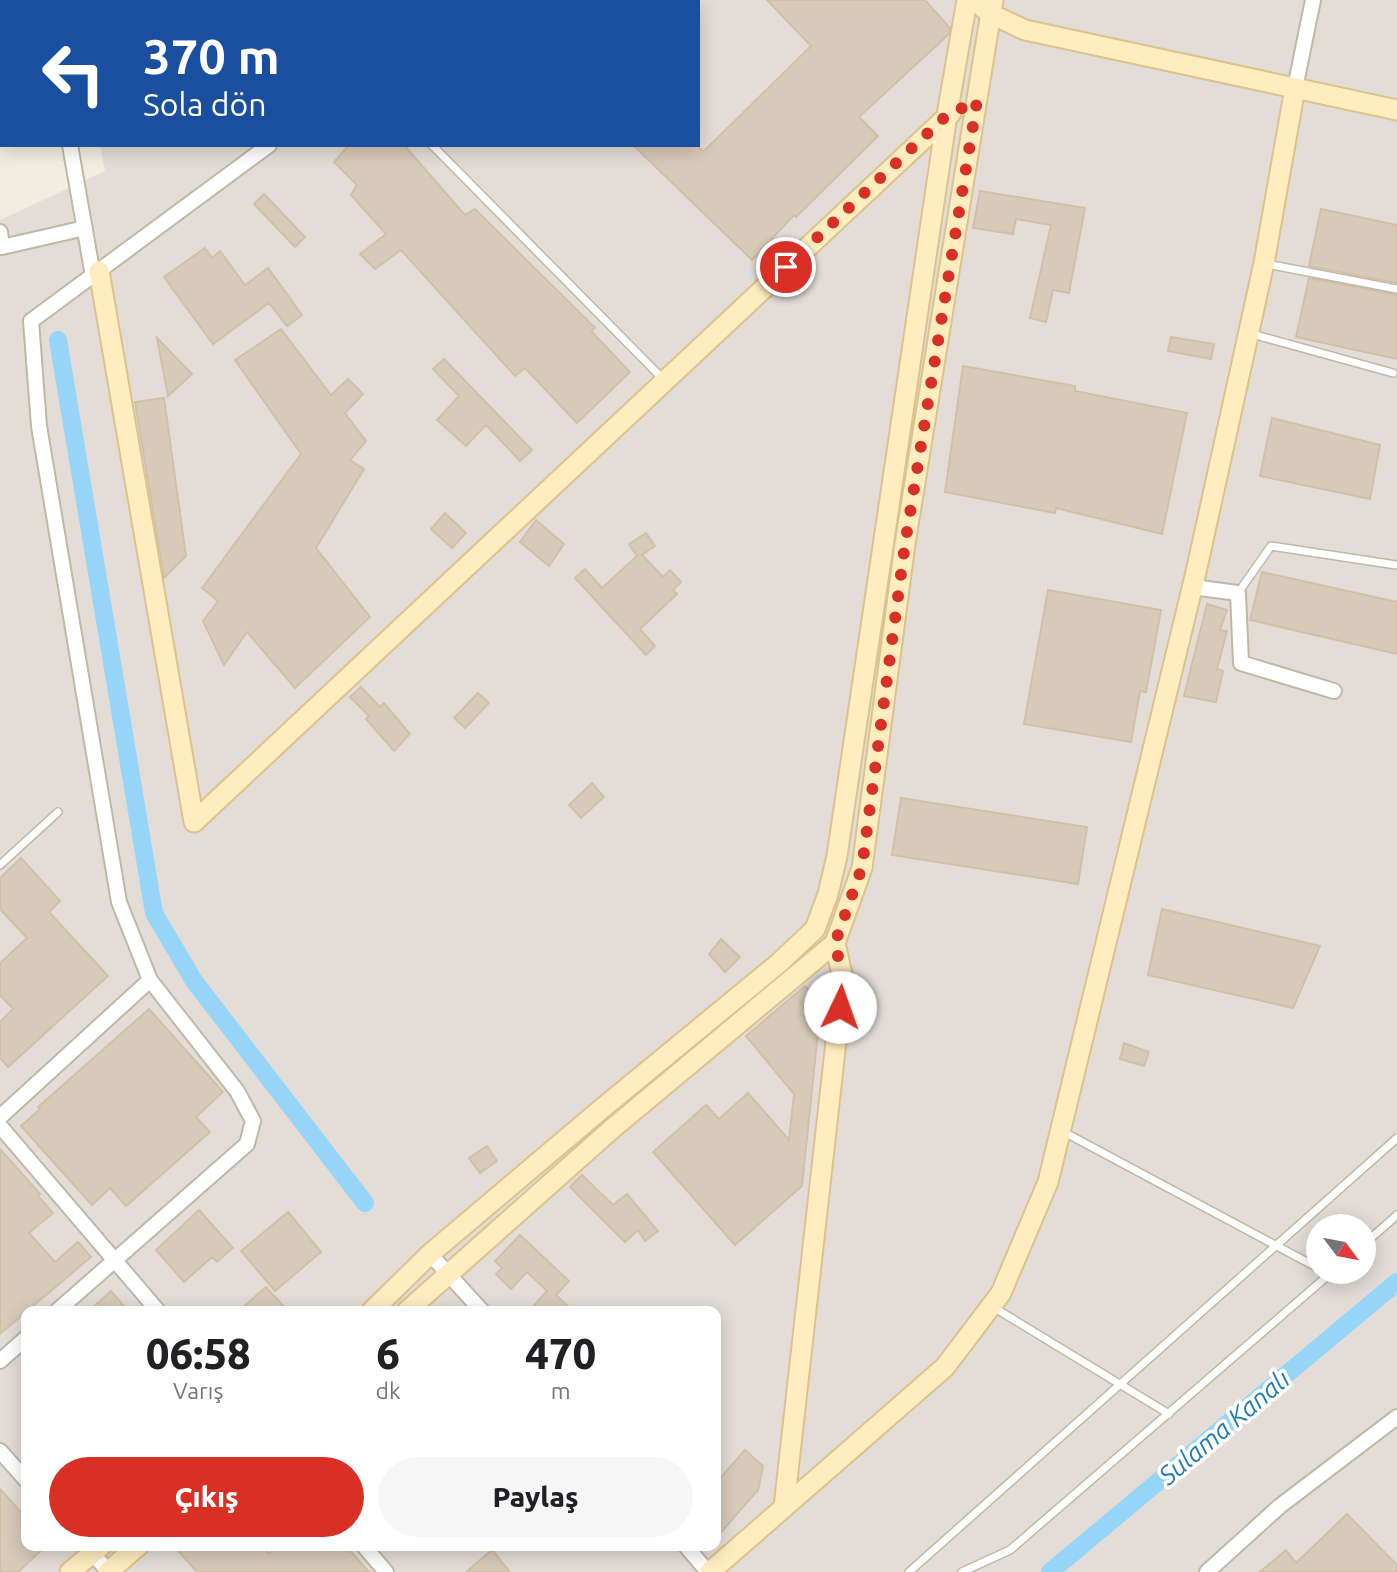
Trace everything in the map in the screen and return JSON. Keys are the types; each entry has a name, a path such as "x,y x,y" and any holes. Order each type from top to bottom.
{"street":[{"path":"377,1306 430,1254 779,963 815,929 828,894 837,856 947,115 967,0"},
{"path":"974,0 992,7 1025,30 1397,110"},
{"path":"690,1551 709,1572 945,1367 1001,1293 1048,1182 1192,587 1249,334 1313,0"},
{"path":"412,1306 613,1128 835,943 862,867 905,544 992,7"},
{"path":"71,147 194,822 947,115 977,101"},
{"path":"63,1306 247,1144 253,1121 237,1091 150,980 119,902 39,426 31,321 267,147"},
{"path":"0,232 2,247 85,228"},
{"path":"1192,587 1238,593 1241,663 1334,691"},
{"path":"784,1507 843,979 835,943"},
{"path":"0,1117 150,980"},
{"path":"0,1126 154,1306"},
{"path":"430,1254 478,1306"},
{"path":"0,1360 21,1342"},
{"path":"1208,1572 1280,1506 1397,1417"},
{"path":"0,1451 21,1474"},
{"path":"70,1572 90,1551"},
{"path":"95,1551 108,1572 132,1551"},
{"path":"368,1551 386,1572"}],"lane":[{"path":"434,147 665,381"},
{"path":"1264,263 1397,289"},
{"path":"1249,334 1393,373"},
{"path":"1238,593 1270,545 1396,565"},
{"path":"0,865 58,812"},
{"path":"1061,1131 1306,1262"},
{"path":"909,1572 1397,1138"},
{"path":"1376,1234 1397,1215"},
{"path":"962,1572 1010,1550 1317,1284"},
{"path":"991,1306 1169,1414"}],"shaded area":[{"path":"700,0 1397,0 1397,1572 0,1572 0,220 105,171 100,147 700,147"}],"building":[{"path":"767,0 925,0 950,28 949,34 859,117 878,136 796,217 794,215 752,260 635,147 699,147 703,152 811,46"},
{"path":"347,147 406,147 465,215 475,209 595,328 591,331 630,372 577,423 525,368 515,376 401,250 375,269 360,254 386,234 351,195 357,185 334,162"},
{"path":"980,191 1085,208 1069,293 1053,290 1046,322 1030,318 1051,225 1016,219 1013,234 973,228"},
{"path":"264,194 305,237 295,247 254,204"},
{"path":"1321,209 1397,225 1397,283 1309,266"},
{"path":"205,248 212,258 220,251 245,285 268,268 302,315 287,326 269,303 213,344 164,277"},
{"path":"1309,278 1397,295 1397,359 1296,337"},
{"path":"281,329 331,395 348,379 363,394 345,413 366,441 350,460 364,469 316,548 370,617 295,688 247,632 224,665 203,621 218,601 202,588 301,454 235,360"},
{"path":"1171,337 1214,344 1211,359 1168,351"},
{"path":"157,338 192,374 168,396"},
{"path":"444,359 532,450 520,461 486,425 466,446 437,420 459,396 433,369"},
{"path":"963,366 1075,386 1075,391 1187,413 1162,534 1056,508 1055,513 945,492"},
{"path":"164,398 186,556 164,578 135,402"},
{"path":"1272,418 1380,445 1370,499 1260,476"},
{"path":"445,513 466,533 452,548 431,529"},
{"path":"536,520 564,544 549,566 520,542"},
{"path":"646,533 655,546 642,555 663,577 670,570 681,582 673,590 677,594 640,629 655,646 646,655 575,578 585,569 602,588 637,556 629,544"},
{"path":"1262,572 1397,602 1397,654 1250,620"},
{"path":"1048,590 1161,610 1146,692 1140,691 1131,742 1024,724"},
{"path":"1207,604 1227,610 1220,630 1227,631 1217,669 1223,671 1216,702 1184,696"},
{"path":"361,687 380,707 384,703 410,734 394,751 366,719 369,716 350,697"},
{"path":"478,693 489,703 465,728 454,718"},
{"path":"592,783 604,797 581,818 569,805"},
{"path":"901,798 1087,827 1078,884 892,855"},
{"path":"21,858 60,901 49,912 108,976 8,1067 0,1058 0,1022 13,1009 0,995 0,963 27,938 0,909 0,878"},
{"path":"1162,909 1320,946 1293,1008 1148,975"},
{"path":"721,939 740,957 725,972 709,954"},
{"path":"805,986 815,997 820,1013 802,1186 735,1245 653,1152 706,1105 719,1119 748,1093 789,1140 794,1094 746,1036"},
{"path":"149,1009 223,1092 196,1117 210,1132 126,1206 110,1188 92,1205 21,1126 40,1109 38,1107"},
{"path":"1124,1043 1149,1052 1144,1066 1120,1059"},
{"path":"487,1146 497,1161 480,1173 469,1158"},
{"path":"0,1149 40,1194 38,1196 53,1213 29,1233 55,1262 78,1242 91,1257 33,1306 21,1306 21,1316 0,1334"},
{"path":"582,1175 613,1205 627,1194 658,1231 645,1241 638,1230 625,1242 570,1187"},
{"path":"199,1210 233,1248 217,1262 212,1257 184,1282 156,1250"},
{"path":"288,1212 321,1252 275,1291 241,1251"},
{"path":"520,1235 569,1281 556,1295 568,1306 534,1306 547,1291 527,1272 511,1289 496,1274 502,1268 495,1261"},
{"path":"266,1287 283,1306 245,1306"},
{"path":"111,1291 124,1306 94,1306"},
{"path":"745,1450 763,1466 758,1490 721,1532 721,1477"},
{"path":"0,1489 21,1512 21,1551 41,1551 18,1572 0,1572"},
{"path":"1347,1514 1397,1565 1397,1572 1260,1572 1286,1550 1296,1563"},
{"path":"178,1551 267,1551 269,1554 272,1551 350,1551 369,1572 197,1572"},
{"path":"493,1551 510,1572 466,1572"}],"waterway":[{"path":"58,340 154,913 194,981 365,1203"},
{"name":"Sulama Kanalı","path":"1050,1572 1397,1282"}],"route":[{"path":"786,267 947,115 977,101 905,544 862,867 835,943 843,979 840,1007"}]}
